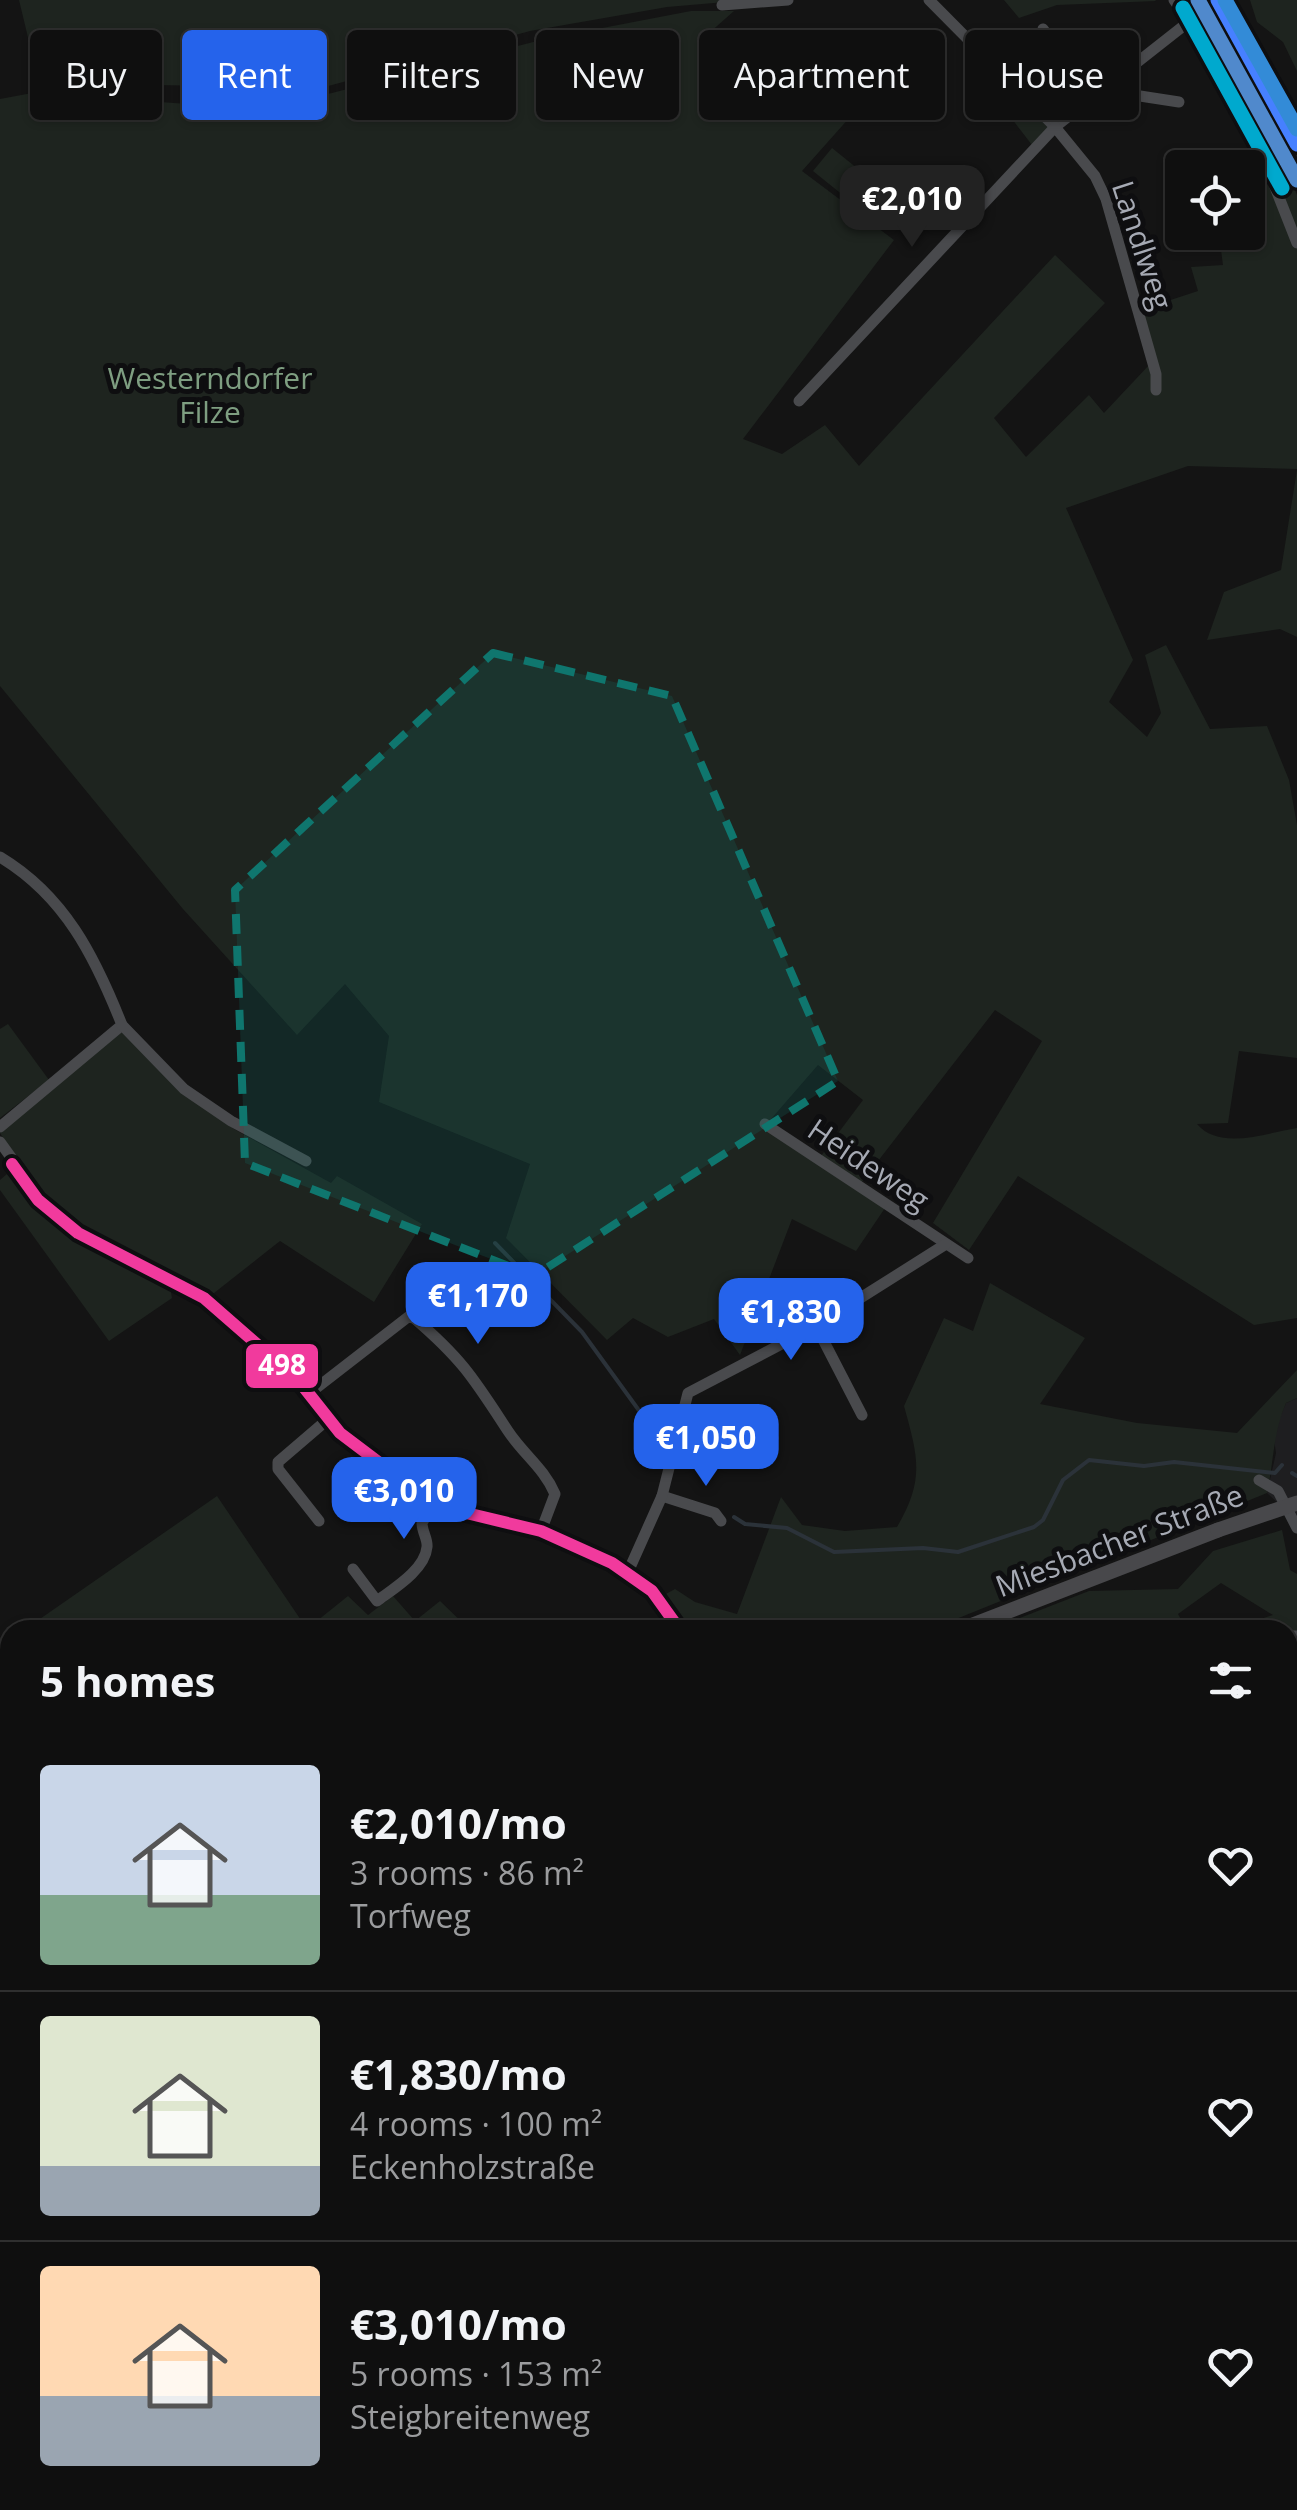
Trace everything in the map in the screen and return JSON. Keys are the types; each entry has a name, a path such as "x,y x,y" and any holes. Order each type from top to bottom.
{"main road":[{"name":"Miesbacher Straße","path":"986,1620 1297,1503"}],"street":[{"path":"722,5 788,0"},
{"name":"Landlweg","path":"929,0 1055,127 1095,176 1106,200 1156,374 1156,390"},
{"path":"1174,0 1234,83 1297,243"},
{"path":"1139,60 1191,20"},
{"path":"1139,98 1179,102"},
{"path":"799,401 1063,120"},
{"path":"1270,175 1297,175"},
{"path":"0,858 36,882 77,930 122,1025 184,1089 231,1121 306,1161"},
{"path":"0,1127 122,1025"},
{"name":"Heideweg","path":"766,1124 968,1258"},
{"path":"0,1142 38,1200 64,1223 204,1298 310,1394 327,1420 382,1464 470,1516 542,1531 628,1572 652,1591 673,1620"},
{"path":"0,1173 12,1164"},
{"path":"628,1572 662,1496 688,1394 816,1326 946,1244"},
{"path":"310,1394 408,1317 414,1318 460,1357 489,1395 509,1433 548,1477 554,1494 542,1531"},
{"path":"816,1326 862,1416"},
{"path":"319,1521 278,1469 278,1462 327,1420"},
{"path":"676,1436 733,1459 773,1438"},
{"path":"1259,1480 1278,1491 1297,1528"},
{"path":"662,1496 716,1513 720,1520"},
{"path":"353,1568 377,1601 401,1582 419,1565 427,1547 422,1524 436,1498"}],"highlighted area":[{"path":"493,653 672,696 838,1081 534,1276 245,1163 235,890"}],"shaded area":[{"path":"1192,0 1218,0 1297,135 1297,164 1285,165"},
{"path":"1297,1398 1297,1521 1267,1493 1276,1453 1273,1433 1286,1403"}],"green space":[{"path":"19,0 749,0 667,7 516,35 516,30 347,30 347,81 327,86 327,30 182,30 182,86 162,85 162,30 30,30 30,46"},
{"path":"1004,0 1156,1 1057,5 1019,18"},
{"path":"1250,0 1297,0 1297,71 1283,42 1257,22"},
{"name":"Westerndorfer Filze","path":"691,11 734,11 713,30 699,30 699,120 847,120 802,171 894,240 743,439 782,454 825,425 859,466 1055,255 1105,303 994,418 1026,457 1089,395 1104,413 1150,364 1134,312 1198,291 1191,267 1223,265 1221,250 1265,250 1265,166 1285,165 1297,195 1297,469 1188,466 1066,508 1133,660 1109,702 1147,737 1161,713 1145,655 1166,645 1210,729 1267,726 1289,780 1297,825 1297,1058 1239,1051 1228,1123 1197,1124 1218,1137 1231,1138 1297,1128 1297,1318 1254,1325 1018,1176 969,1250 933,1223 1042,1041 995,1010 861,1183 821,1156 863,1100 818,1065 765,1126 885,1208 856,1251 792,1219 740,1355 714,1319 668,1337 633,1318 607,1340 506,1238 530,1164 379,1102 389,1036 345,984 297,1035 183,909 0,686 0,99 30,93 30,120 162,120 162,102 182,104 182,120 327,120 327,94 347,89 347,120 516,120 516,46 536,41 536,120 679,120 679,30 592,30"},
{"path":"1013,120 1042,120 1048,127 1032,145"},
{"path":"832,148 863,173 844,196 813,171"},
{"path":"1297,470 1297,637 1280,629 1207,640 1224,592 1281,570"},
{"path":"8,1024 49,1080 0,1118 0,1029"},
{"path":"117,1033 124,1033 234,1129 331,1183 337,1176 422,1224 374,1302 280,1241 209,1297 85,1231 49,1203 0,1133"},
{"path":"7,1174 46,1216 83,1241 170,1287 172,1298 109,1341 0,1190 0,1180"},
{"path":"990,1283 1085,1338 1040,1404 1137,1423 1237,1433 1297,1370 1297,1398 1286,1403 1282,1414 1267,1493 954,1620 683,1620 666,1594 675,1589 695,1602 737,1614 781,1497 802,1525 845,1531 897,1527 912,1495 916,1468 904,1406 944,1318 973,1331"},
{"path":"217,1496 301,1620 38,1620"},
{"path":"1282,1530 1290,1570 1297,1574 1297,1620 1258,1620 1273,1615 1221,1583 1178,1614 1181,1620 1015,1620 1089,1591 1178,1589 1213,1551"},
{"path":"348,1596 368,1615 393,1596 414,1620 318,1620"},
{"path":"440,1601 460,1620 416,1620"}],"waterway":[{"path":"495,1243 582,1332 667,1449"},
{"path":"734,1517 745,1524 787,1528 834,1552 923,1548 958,1552 1034,1527 1043,1520 1063,1480 1089,1460 1144,1466 1174,1462 1275,1473 1282,1465"},
{"path":"1292,1473 1297,1476"}],"transit line":[{"path":"1198,0 1297,180"},
{"path":"1218,0 1297,144"},
{"path":"1225,0 1297,129"},
{"path":"1183,8 1282,188"},
{"name":"498","path":"12,1164 38,1200 78,1233 204,1298 298,1380 340,1433 381,1464 458,1511 541,1531 612,1563 652,1591 673,1620"}]}
